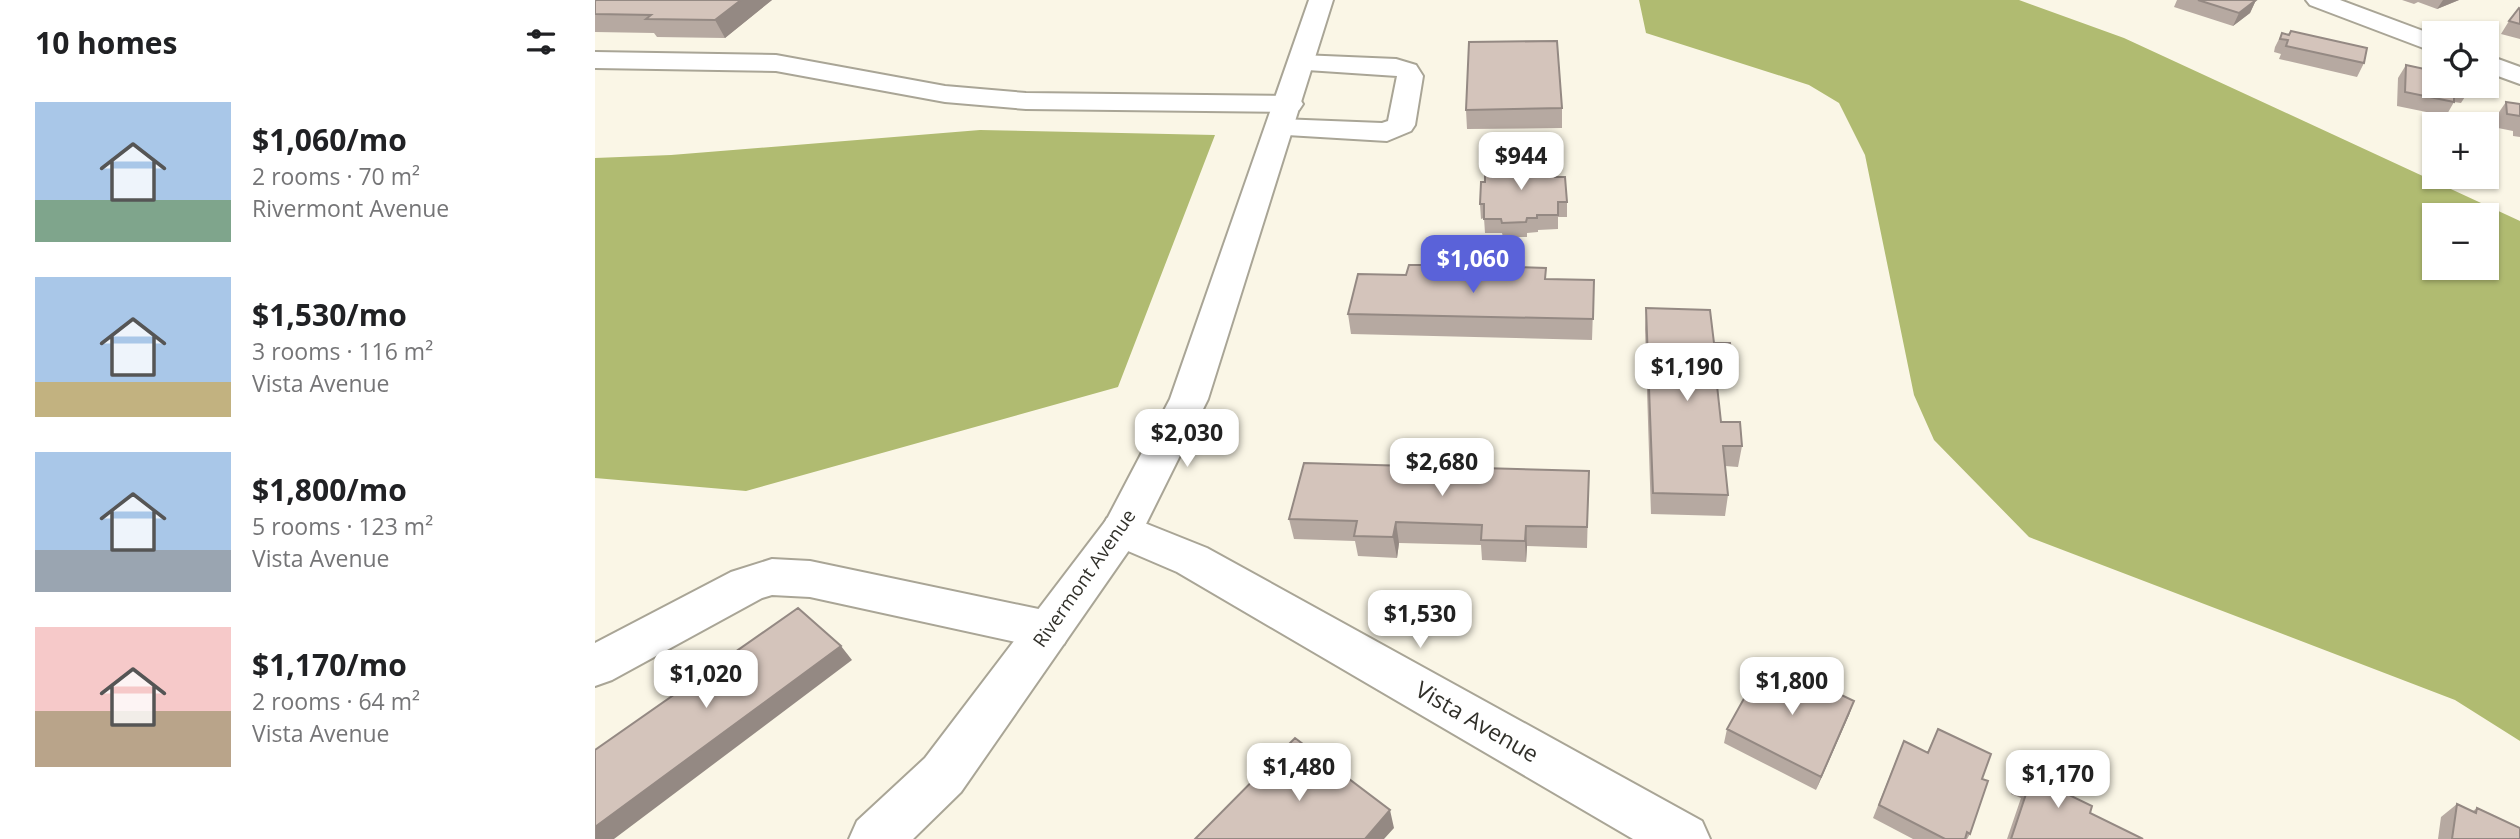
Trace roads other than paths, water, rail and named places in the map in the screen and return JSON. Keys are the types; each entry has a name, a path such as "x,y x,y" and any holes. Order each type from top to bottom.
{"main road":[{"name":"Rivermont Avenue","path":"876,839 943,775 1122,530 1189,398 1285,116 1321,0"},
{"path":"2318,0 2422,39"},
{"path":"595,60 776,63 945,94 1026,102 1285,116 1387,132 1401,125 1410,76 1406,71 1396,67 1301,63"},
{"path":"2499,68 2520,76"},
{"name":"Vista Avenue","path":"1122,530 1192,560 1683,839"},
{"path":"595,666 747,585 772,577 810,579 1048,630"}]}
